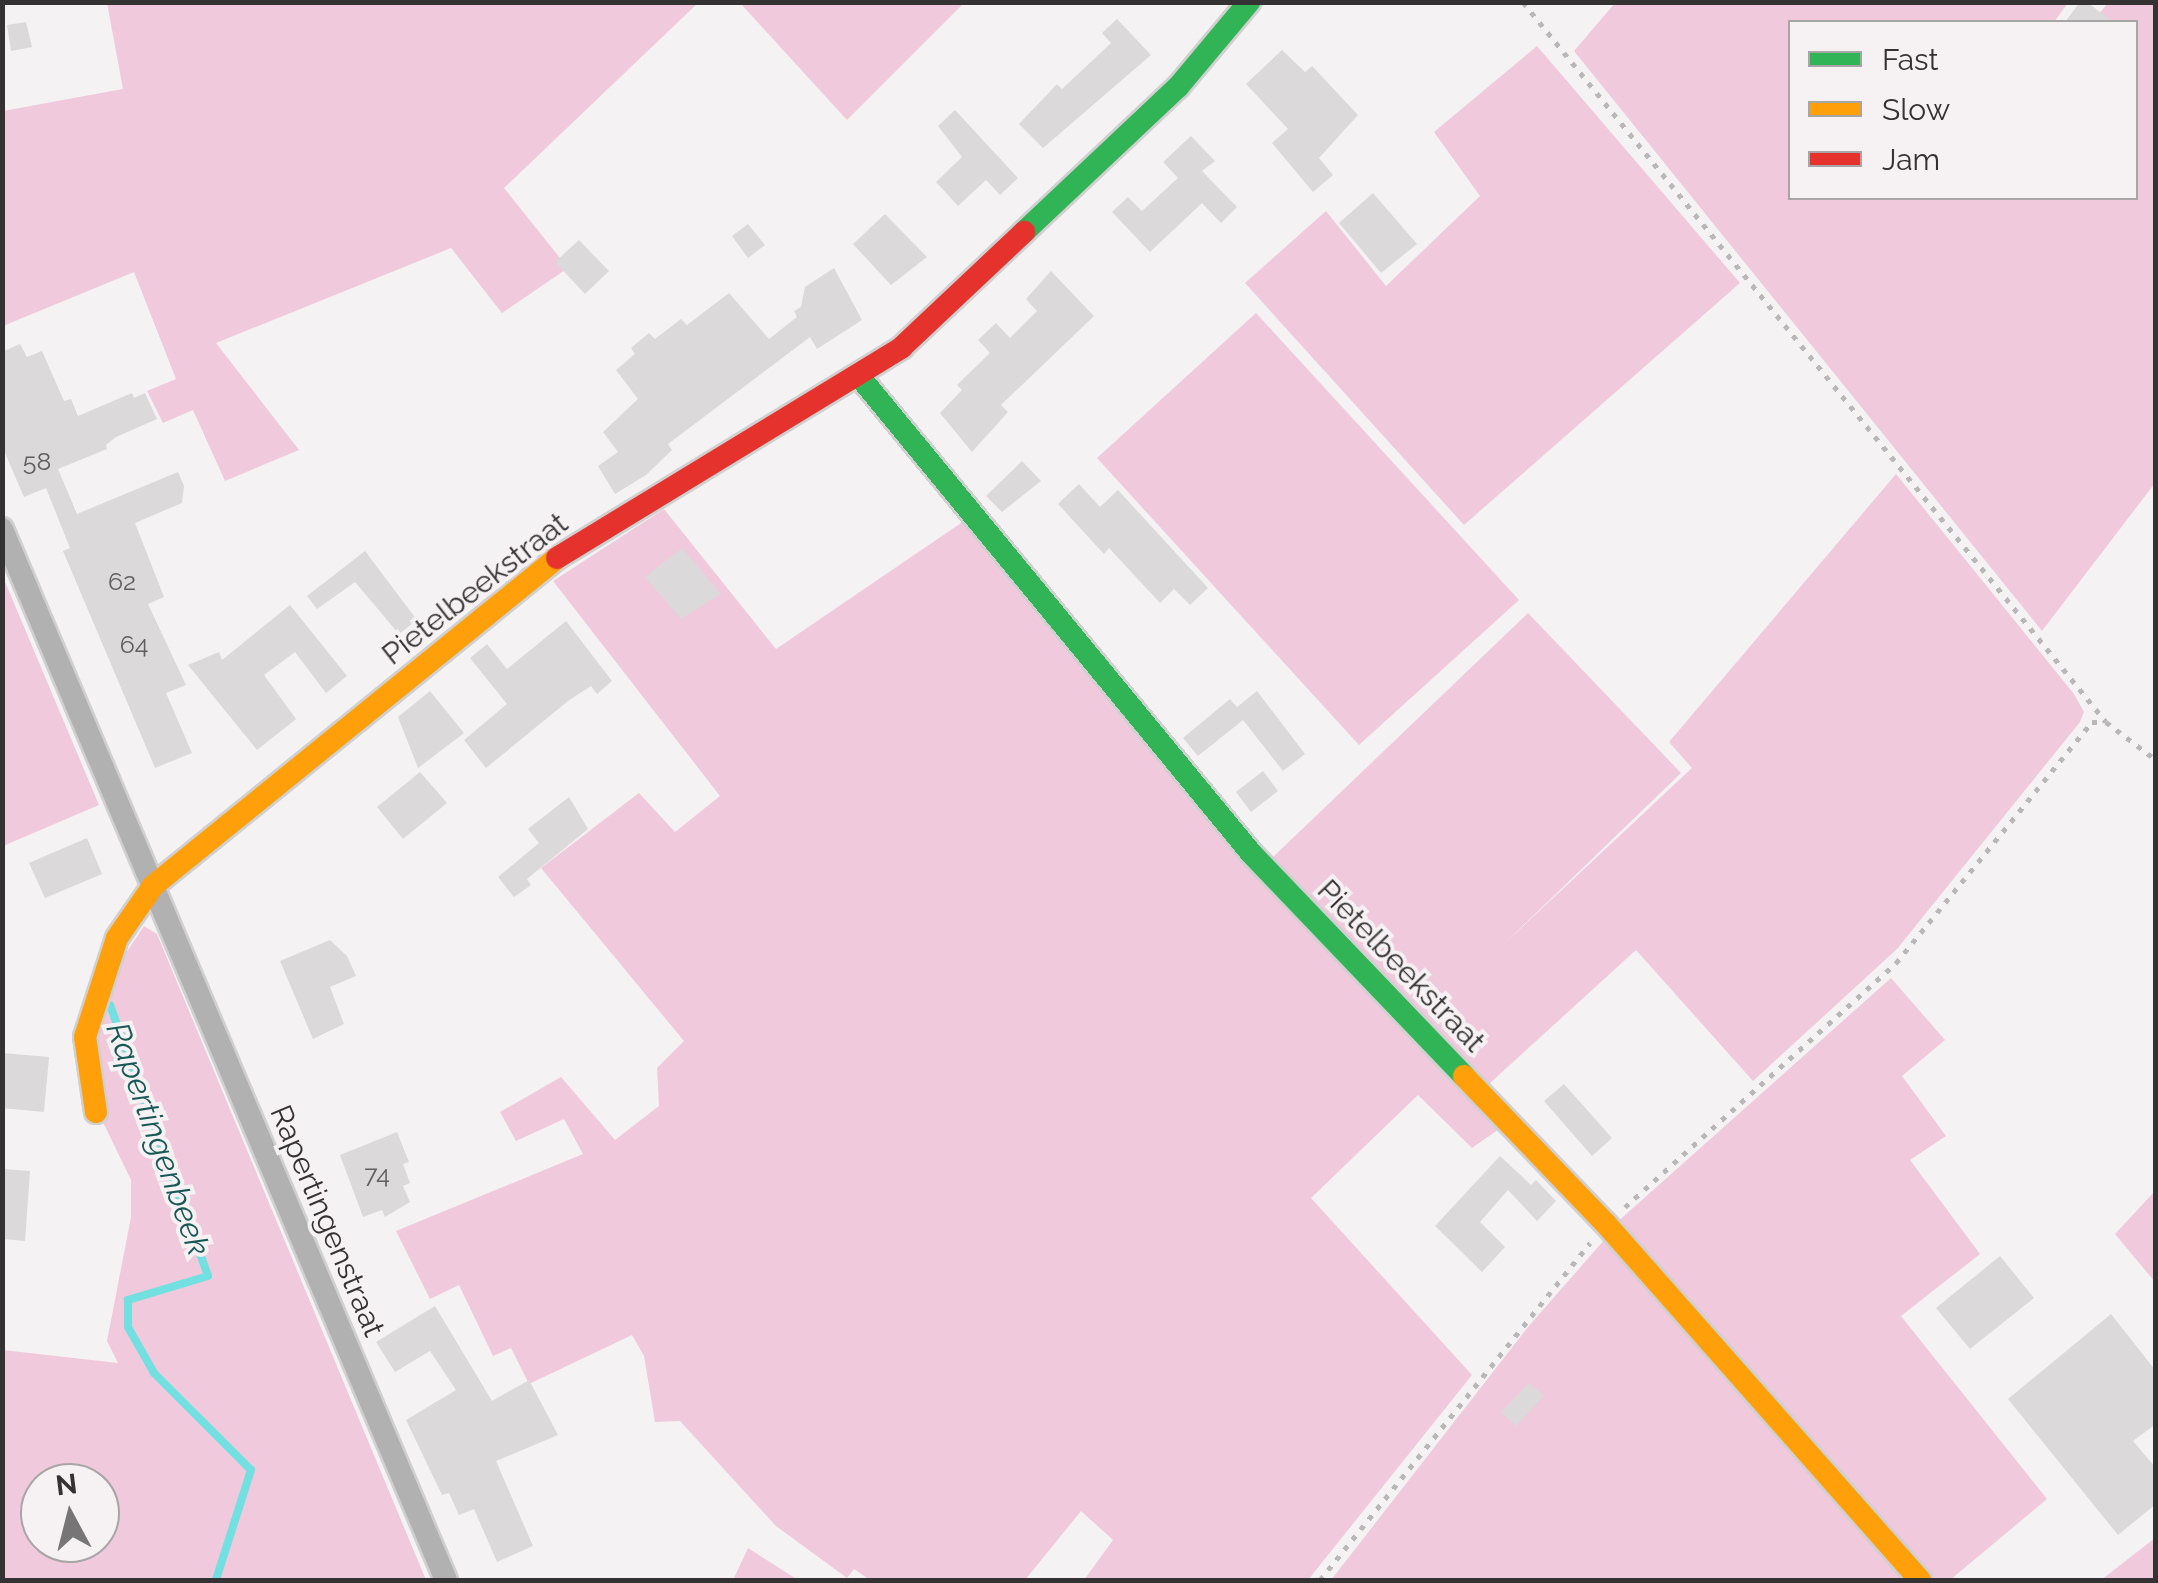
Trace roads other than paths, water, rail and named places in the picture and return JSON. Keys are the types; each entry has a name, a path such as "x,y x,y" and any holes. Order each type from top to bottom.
{"street":[{"name":"Pietelbeekstraat","path":"153,886 540,569 902,348 1178,87 1249,2"},
{"name":"Pietelbeekstraat","path":"859,376 1250,853 1606,1224 1920,1580"},
{"name":"Rapertingenstraat","path":"2,529 446,1580"},
{"path":"96,1112 85,1037 117,938 153,886"}],"waterway":[{"name":"Rapertingenbeek","path":"110,1005 208,1276 128,1300 128,1327 154,1373 251,1470 216,1580"}]}
